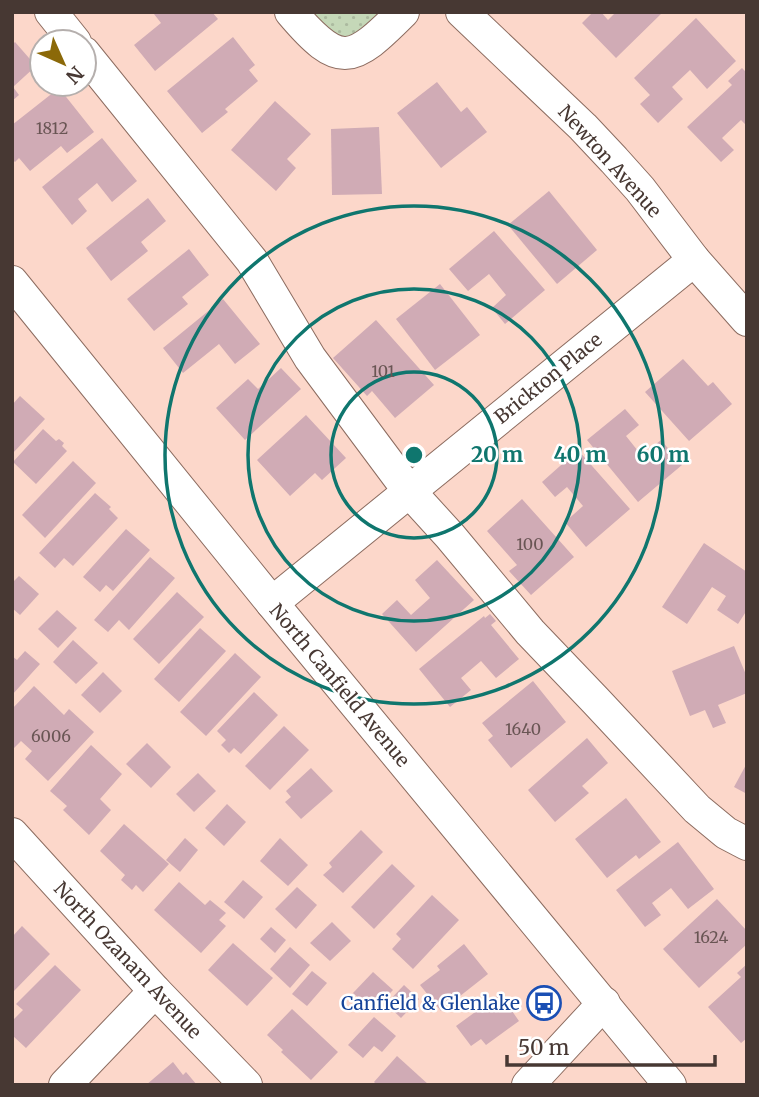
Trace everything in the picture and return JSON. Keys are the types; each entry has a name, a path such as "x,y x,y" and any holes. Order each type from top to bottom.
{"street":[{"path":"51,12 64,28"},
{"path":"290,12 308,33 327,49 339,54 354,53 379,36 403,12"},
{"name":"Newton Avenue","path":"462,12 591,135 640,189 695,260 747,320"},
{"path":"98,70 252,261 310,358 409,491 530,632 697,809 726,834 747,844"},
{"name":"Brickton Place","path":"272,603 695,260"},
{"name":"North Canfield Avenue","path":"12,282 272,603 670,1085"},
{"name":"North Ozanam Avenue","path":"12,834 155,991 246,1085"},
{"path":"65,1085 155,991"},
{"path":"528,1085 604,1003"}],"green space":[{"path":"306,12 394,12 339,44"}],"building":[{"path":"212,12 218,19 155,71 134,45 161,23 154,14"},
{"path":"593,12 601,12 608,20 616,12 663,12 616,58 582,23"},
{"path":"696,18 736,61 707,89 690,70 672,87 683,99 658,123 640,104 650,95 634,78"},
{"path":"233,37 255,65 249,70 258,81 225,109 228,112 202,133 167,91"},
{"path":"15,42 28,57 28,73 13,87 19,95 12,101 12,45"},
{"path":"742,68 747,73 747,126 741,120 722,138 734,150 721,162 687,127 732,85 728,81"},
{"path":"437,82 461,112 467,107 487,132 441,168 397,113"},
{"path":"46,98 67,98 94,132 67,153 61,146 30,171 19,158 15,162 12,159 12,125"},
{"path":"275,101 311,134 287,159 296,168 276,191 231,150"},
{"path":"379,127 382,194 332,195 331,129"},
{"path":"102,138 137,181 112,202 97,183 78,199 87,211 72,225 42,187"},
{"path":"549,191 597,250 557,284 508,225"},
{"path":"148,198 166,221 141,242 148,251 111,281 86,248"},
{"path":"494,231 545,290 505,324 492,308 506,295 489,274 468,291 449,269"},
{"path":"189,249 209,275 182,297 188,304 154,331 127,299"},
{"path":"440,284 480,335 435,370 396,319"},
{"path":"223,299 260,344 235,364 219,344 183,373 163,348"},
{"path":"376,320 434,385 395,418 372,391 367,396 333,358"},
{"path":"683,359 708,386 713,382 732,404 689,441 645,392"},
{"path":"281,368 301,389 245,440 216,408 248,379 258,389"},
{"path":"20,396 45,419 12,454 12,405"},
{"path":"625,409 639,425 626,436 642,456 661,440 682,465 638,502 587,440"},
{"path":"306,415 346,458 322,480 315,473 290,496 257,460"},
{"path":"43,429 56,441 59,439 64,443 62,446 67,451 36,484 13,462"},
{"path":"578,450 630,509 586,547 565,522 583,506 567,487 555,497 542,482"},
{"path":"73,461 96,483 45,538 22,515"},
{"path":"95,493 111,507 109,509 118,518 73,566 64,558 55,568 39,553"},
{"path":"522,499 574,557 531,595 509,571 517,565 487,531"},
{"path":"126,529 150,550 113,591 106,585 100,592 83,577"},
{"path":"704,543 747,572 747,610 738,624 717,610 726,596 712,587 687,624 662,607"},
{"path":"150,557 175,578 129,630 119,620 108,632 94,620"},
{"path":"437,560 474,600 416,652 382,614 397,600 411,615 430,598 415,580"},
{"path":"19,576 39,594 20,615 12,608 12,583"},
{"path":"177,592 204,617 159,664 133,639"},
{"path":"57,610 77,628 58,648 38,629"},
{"path":"490,614 496,621 491,625 519,659 496,678 481,661 461,678 471,690 450,707 419,669"},
{"path":"200,628 226,651 179,702 154,679"},
{"path":"73,640 98,663 76,684 53,662"},
{"path":"734,646 747,677 747,693 718,705 726,723 713,728 705,710 690,716 672,671"},
{"path":"25,651 40,664 12,695 12,656 17,660"},
{"path":"235,653 261,677 206,736 180,712"},
{"path":"103,672 122,691 100,713 81,695"},
{"path":"533,681 566,722 511,768 488,740 493,736 482,723"},
{"path":"34,686 64,715 69,709 94,732 48,781 25,759 32,751 21,741 14,748 12,746 12,709"},
{"path":"254,692 278,715 241,754 234,748 229,753 221,745 226,740 217,731"},
{"path":"284,726 309,750 270,790 245,766"},
{"path":"587,738 608,763 582,786 589,793 555,822 528,790"},
{"path":"147,743 171,767 151,788 126,764"},
{"path":"91,745 122,774 100,799 111,810 89,835 63,810 67,806 50,791"},
{"path":"747,763 747,794 734,787"},
{"path":"311,768 333,791 301,819 285,802 291,797 286,791"},
{"path":"198,773 216,791 194,812 176,794"},
{"path":"626,798 661,842 639,859 636,855 607,878 575,839"},
{"path":"227,804 246,822 224,846 205,828"},
{"path":"124,824 169,864 143,892 136,885 132,890 121,880 125,875 100,851"},
{"path":"361,830 383,852 343,893 323,875 332,867 329,863"},
{"path":"185,838 198,850 180,872 166,860"},
{"path":"280,838 308,865 288,886 260,861"},
{"path":"678,842 714,889 688,909 671,888 652,903 661,915 645,927 616,890"},
{"path":"392,864 415,886 374,929 351,907"},
{"path":"243,880 263,897 244,919 224,902"},
{"path":"179,882 205,905 210,900 226,913 219,920 226,926 201,953 154,910"},
{"path":"297,887 317,905 296,929 275,909"},
{"path":"432,895 459,920 413,969 392,949 401,939 396,934"},
{"path":"717,899 747,931 747,944 699,988 663,949"},
{"path":"332,922 351,941 330,961 310,943"},
{"path":"22,926 50,954 12,993 12,937"},
{"path":"271,927 286,940 275,953 260,939"},
{"path":"233,943 273,978 247,1006 208,970"},
{"path":"464,944 488,974 441,1011 420,985 440,970 437,966"},
{"path":"290,947 310,965 290,988 270,969"},
{"path":"747,964 747,1038 741,1043 708,1007 741,977 737,973"},
{"path":"55,965 81,990 26,1048 12,1035 12,1021 23,1010 16,1004"},
{"path":"312,971 327,983 307,1006 292,994"},
{"path":"373,972 393,990 373,1011 353,993"},
{"path":"404,985 419,999 401,1018 386,1004"},
{"path":"500,994 519,1021 486,1045 481,1039 471,1046 456,1026"},
{"path":"292,1009 338,1052 311,1080 267,1035"},
{"path":"374,1017 396,1036 382,1052 374,1046 363,1058 348,1045"},
{"path":"397,1056 429,1085 377,1085 374,1082"},
{"path":"173,1062 183,1075 186,1072 197,1085 146,1085"}],"place":[{"name":"Canfield & Glenlake","path":"544,1003"}]}
